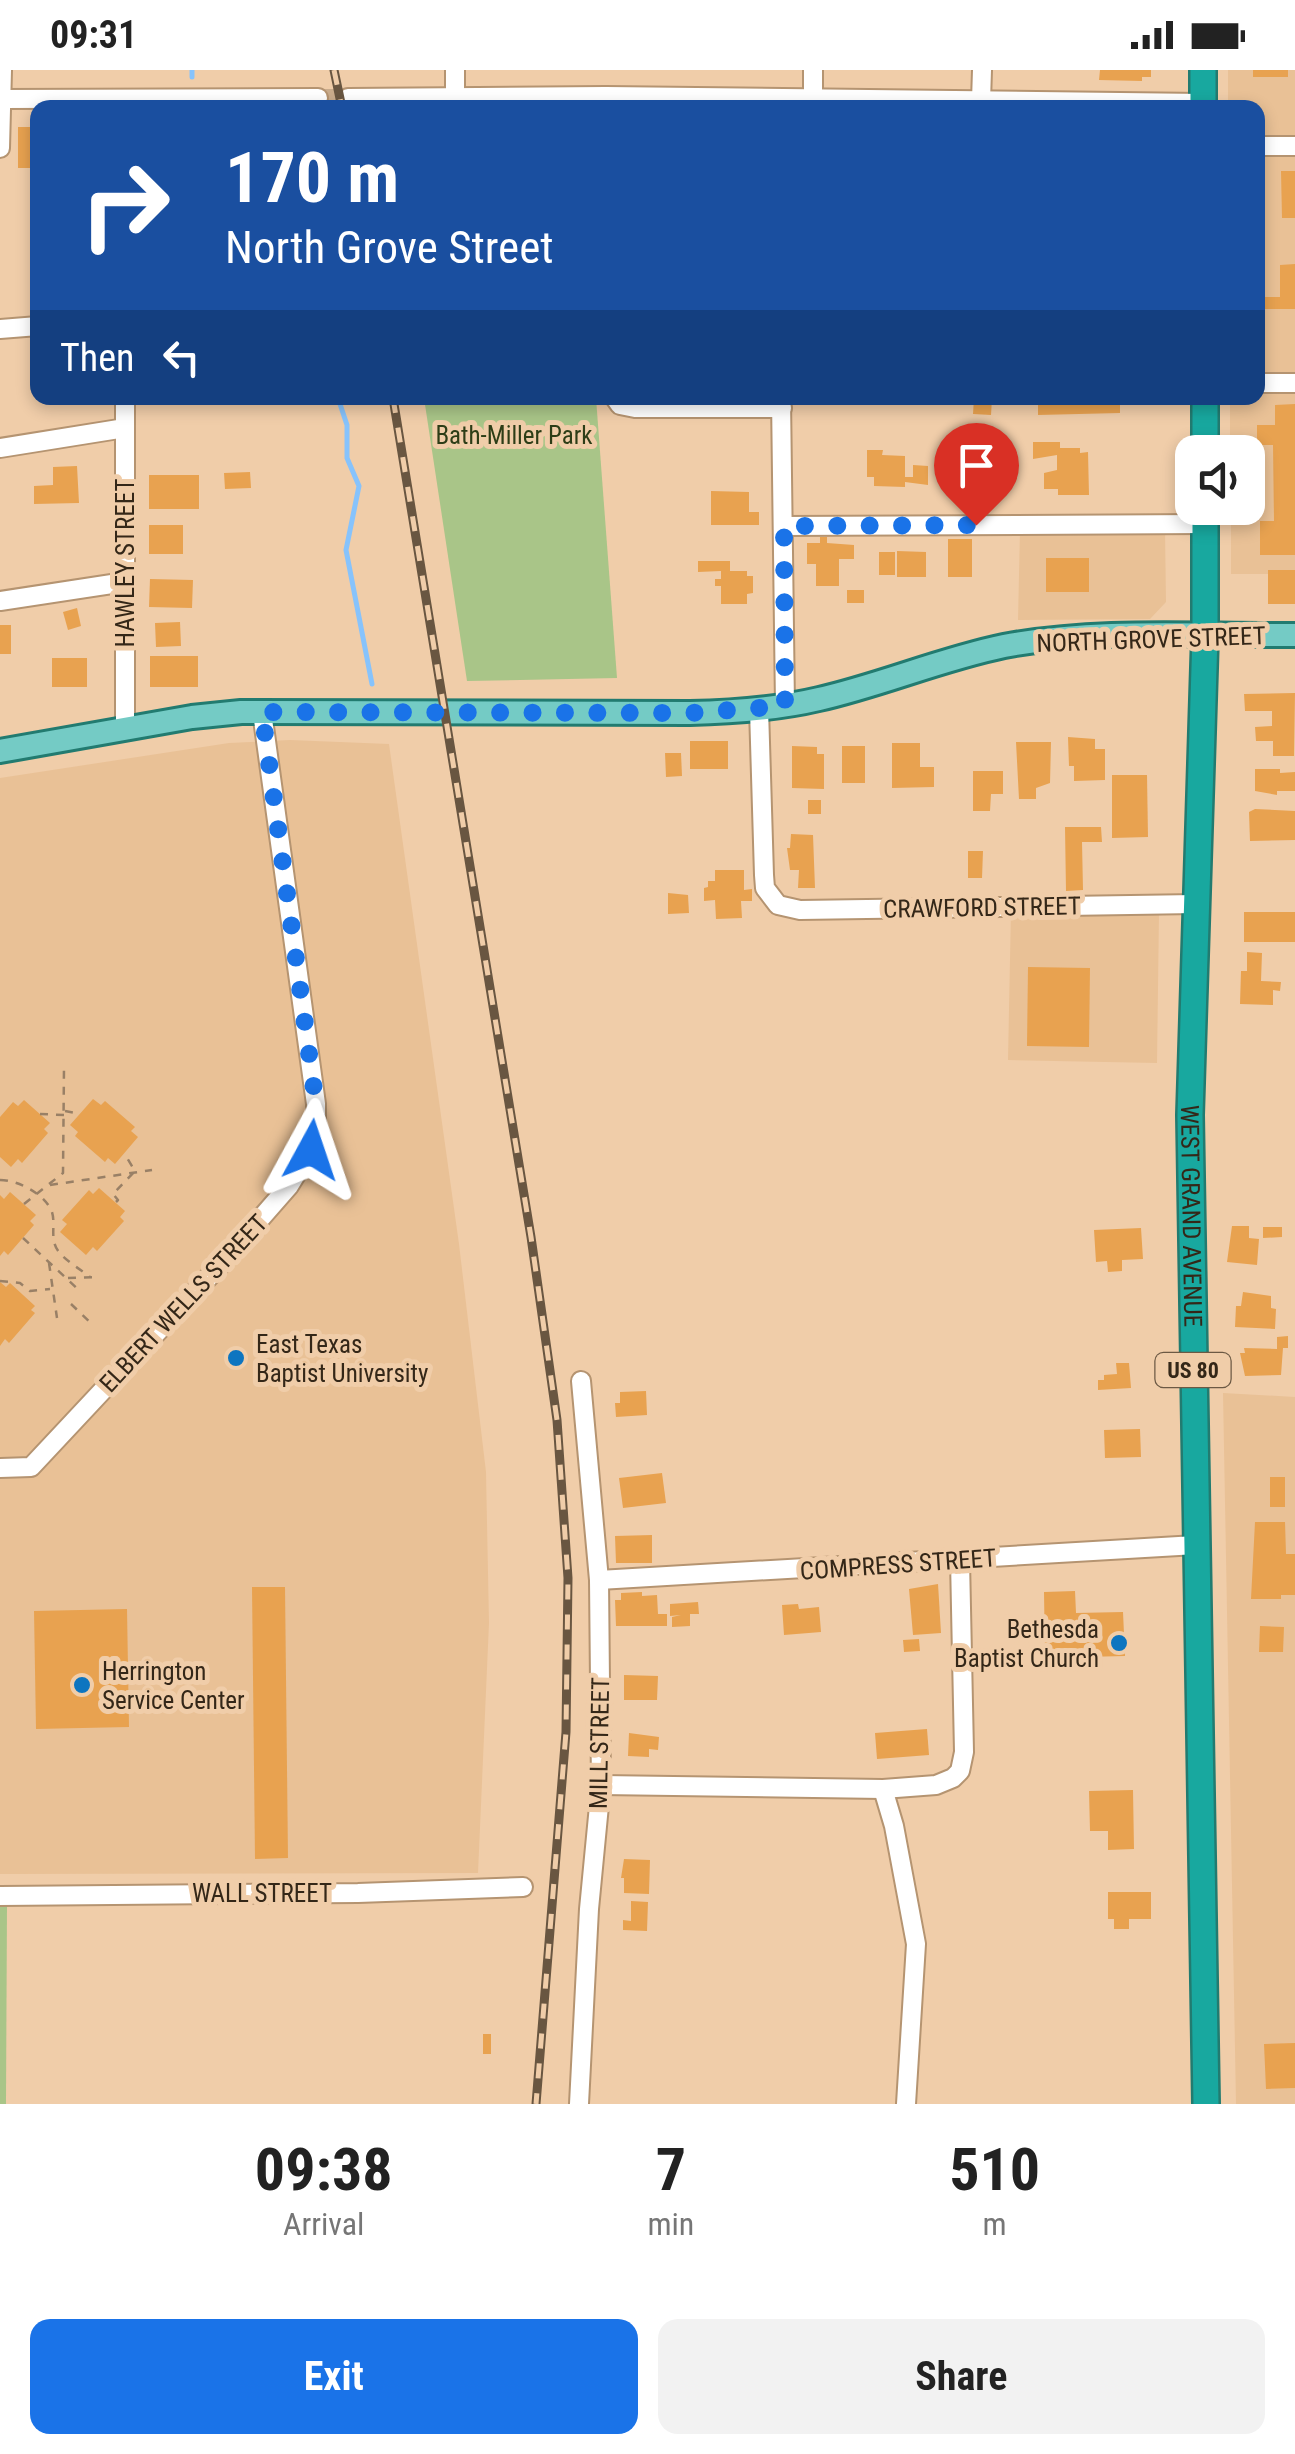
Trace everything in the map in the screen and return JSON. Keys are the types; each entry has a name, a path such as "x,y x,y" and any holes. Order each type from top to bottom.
{"highway":[{"path":"1203,70 1203,100"},
{"path":"1205,405 1205,435"},
{"name":"WEST GRAND AVENUE","path":"1205,525 1190,1114 1206,2104"}],"main road":[{"name":"NORTH GROVE STREET","path":"0,751 192,717 262,712 690,713 760,709 841,694 1002,647 1083,637 1295,635"}],"street":[{"path":"0,148 2,70"},
{"path":"454,70 456,97"},
{"path":"812,70 813,98"},
{"path":"982,70 982,100"},
{"path":"240,100 318,98"},
{"path":"348,98 546,100"},
{"path":"0,99 31,100"},
{"path":"791,100 926,100"},
{"path":"1265,146 1295,146"},
{"path":"0,328 30,326"},
{"path":"1265,383 1295,383"},
{"name":"HAWLEY STREET","path":"125,405 125,730"},
{"path":"620,405 723,405"},
{"path":"782,405 785,706"},
{"path":"0,448 125,428"},
{"path":"784,526 1175,517"},
{"path":"0,601 125,582"},
{"name":"CRAWFORD STREET","path":"760,709 765,888 772,900 787,909 1196,904"},
{"name":"ELBERT WELLS STREET","path":"0,1468 31,1467 270,1209 311,1150 316,1104 262,712"},
{"name":"MILL STREET","path":"578,2104 600,1785 600,1580 582,1381"},
{"name":"COMPRESS STREET","path":"600,1580 1196,1545"},
{"path":"600,1785 884,1789 945,1783 960,1771 964,1752 960,1560"},
{"path":"884,1789 916,1944 906,2104"},
{"name":"WALL STREET","path":"0,1896 523,1888"}],"path":[{"path":"24,1204 64,1173 64,1067"},
{"path":"40,1114 80,1114"},
{"path":"124,1153 135,1171"},
{"path":"48,1186 152,1170"},
{"path":"116,1202 113,1194 135,1171"},
{"path":"111,1176 123,1184"},
{"path":"0,1180 18,1183 51,1210 53,1237 59,1252 90,1277"},
{"path":"23,1238 81,1292"},
{"path":"49,1262 57,1318"},
{"path":"66,1278 96,1277"},
{"path":"0,1282 20,1283 30,1291"},
{"path":"25,1297 30,1291 52,1288"},
{"path":"71,1304 94,1325"}],"shaded area":[{"path":"1228,70 1295,70 1295,574 1231,574 1231,525 1265,525 1265,435 1230,435 1230,405 1265,405 1265,100 1228,100"},
{"path":"1165,529 1166,602 1150,619 1018,620 1020,530"},
{"name":"East Texas Baptist University","path":"290,740 389,744 459,1244 486,1472 489,1623 478,1873 0,1874 0,778 229,743"},
{"path":"1011,910 1159,913 1157,1063 1008,1060"},
{"path":"1223,1393 1295,1397 1295,2104 1236,2104"}],"green space":[{"name":"Bath-Miller Park","path":"425,405 597,405 617,678 467,681"},
{"path":"0,1906 7,1906 6,2104 0,2104"}],"building":[{"path":"1100,70 1151,70 1151,77 1142,77 1142,81 1099,80"},
{"path":"1253,70 1288,70 1288,77 1253,77"},
{"path":"18,127 30,127 30,168 18,168"},
{"path":"1281,171 1295,171 1295,218 1282,218"},
{"path":"1295,264 1295,309 1265,309 1265,297 1280,297 1280,265"},
{"path":"1295,404 1295,555 1260,555 1260,525 1274,521 1273,445 1265,445 1265,435 1257,435 1257,425 1275,425 1275,405"},
{"path":"974,405 992,405 991,415 973,414"},
{"path":"1038,405 1120,405 1120,413 1038,415"},
{"path":"1033,442 1060,442 1060,448 1088,452 1089,495 1058,495 1058,489 1044,489 1044,473 1057,470 1057,455 1033,459"},
{"path":"867,450 905,456 905,477 913,477 913,465 928,466 928,485 905,482 905,487 874,486 874,477 867,477"},
{"path":"77,466 79,503 34,504 34,486 53,485 53,467"},
{"path":"250,472 251,488 225,489 224,473"},
{"path":"149,475 199,475 199,509 149,509"},
{"path":"711,491 749,492 749,512 759,512 759,525 711,525"},
{"path":"149,525 183,525 183,554 149,554"},
{"path":"820,537 827,537 827,543 854,545 854,559 839,559 839,586 816,586 816,564 807,564 807,543 820,543"},
{"path":"948,539 972,539 972,577 948,577"},
{"path":"897,551 926,552 926,577 897,577"},
{"path":"879,552 895,552 895,575 879,575"},
{"path":"1046,558 1089,558 1089,592 1046,592"},
{"path":"698,561 730,561 730,571 747,571 747,576 753,576 753,593 747,594 747,604 721,604 721,586 715,586 715,579 721,579 721,571 698,572"},
{"path":"1268,570 1295,570 1295,604 1268,604"},
{"path":"150,579 193,580 192,608 149,607"},
{"path":"847,590 864,590 864,603 847,603"},
{"path":"77,608 81,626 68,630 63,612"},
{"path":"180,622 181,646 156,647 155,623"},
{"path":"0,625 11,625 11,654 0,654"},
{"path":"150,656 198,656 198,687 150,687"},
{"path":"52,658 87,658 87,687 52,687"},
{"path":"1295,693 1294,756 1273,756 1273,741 1256,741 1255,727 1272,726 1272,711 1245,711 1244,694"},
{"path":"1068,737 1095,739 1095,749 1105,749 1105,780 1074,781"},
{"path":"690,741 728,741 728,769 690,769"},
{"path":"1016,742 1051,742 1050,783 1036,788 1036,799 1019,799"},
{"path":"892,743 920,743 920,767 934,767 934,787 892,788"},
{"path":"792,746 817,747 817,754 824,754 824,789 792,788"},
{"path":"842,746 865,746 865,783 842,783"},
{"path":"665,753 681,753 682,776 666,777"},
{"path":"1255,769 1295,772 1295,791 1277,791 1277,795 1255,791"},
{"path":"973,771 1003,771 1003,794 991,794 990,811 973,811"},
{"path":"1112,775 1147,775 1148,837 1112,838"},
{"path":"808,800 821,800 821,814 808,814"},
{"path":"1295,811 1295,840 1250,841 1249,812"},
{"path":"1065,827 1101,827 1102,842 1082,842 1083,890 1066,891"},
{"path":"791,834 813,835 815,888 798,888 799,870 790,870 787,848"},
{"path":"968,851 983,851 982,878 968,878"},
{"path":"715,870 744,870 744,890 752,889 752,901 741,901 742,918 716,919 715,900 704,901 704,888 708,881 715,881"},
{"path":"668,893 688,895 689,913 668,914"},
{"path":"1244,912 1295,912 1295,942 1244,942"},
{"path":"1247,952 1262,953 1261,981 1281,982 1280,991 1273,990 1273,1005 1240,1004 1241,971 1247,971"},
{"path":"1028,967 1090,968 1089,1047 1027,1046"},
{"path":"93,1099 101,1105 105,1101 135,1127 131,1131 138,1137 115,1164 108,1158 105,1162 75,1136 78,1132 70,1125"},
{"path":"24,1100 50,1123 44,1129 48,1133 22,1163 18,1159 11,1167 0,1157 0,1117 13,1102 18,1106"},
{"path":"99,1188 125,1211 120,1217 124,1221 97,1251 93,1247 86,1255 60,1232 67,1224 62,1220 89,1190 93,1194"},
{"path":"10,1192 36,1215 30,1221 34,1225 8,1255 4,1251 0,1256 0,1195 4,1199"},
{"path":"1232,1226 1249,1226 1249,1238 1259,1239 1257,1265 1227,1262"},
{"path":"1263,1227 1282,1227 1282,1237 1263,1238"},
{"path":"1141,1228 1143,1259 1122,1260 1122,1271 1108,1272 1107,1261 1096,1262 1094,1230"},
{"path":"0,1282 6,1287 10,1283 35,1306 31,1310 35,1313 9,1343 5,1339 0,1346"},
{"path":"1243,1292 1271,1296 1271,1308 1276,1309 1275,1329 1235,1327 1236,1306 1241,1306"},
{"path":"1288,1336 1281,1375 1245,1376 1240,1353 1245,1353 1244,1348 1277,1349 1277,1337"},
{"path":"1116,1363 1129,1363 1131,1388 1098,1390 1098,1380 1117,1374"},
{"path":"646,1391 647,1415 616,1417 615,1403 620,1403 620,1392"},
{"path":"1140,1429 1141,1457 1105,1458 1104,1430"},
{"path":"662,1473 666,1503 623,1508 619,1478"},
{"path":"1270,1477 1285,1477 1285,1507 1270,1507"},
{"path":"1255,1522 1285,1522 1286,1554 1295,1554 1295,1595 1251,1599"},
{"path":"652,1535 652,1563 616,1563 615,1536"},
{"path":"938,1584 941,1633 913,1635 909,1589"},
{"path":"252,1587 285,1587 288,1858 255,1859"},
{"path":"1075,1591 1076,1613 1123,1612 1125,1656 1045,1658 1044,1592"},
{"path":"642,1592 642,1596 657,1595 658,1614 667,1614 667,1626 616,1626 615,1600 621,1600 621,1593"},
{"path":"698,1602 699,1614 690,1614 690,1626 672,1627 672,1617 681,1615 670,1616 670,1604"},
{"path":"798,1604 799,1609 819,1607 821,1632 784,1635 782,1605"},
{"name":"Herrington Service Center","path":"127,1609 129,1727 36,1729 34,1611"},
{"path":"1260,1626 1284,1627 1283,1652 1259,1652"},
{"path":"919,1639 920,1651 904,1652 903,1640"},
{"path":"624,1675 658,1676 657,1700 624,1700"},
{"path":"927,1729 929,1755 877,1759 875,1733"},
{"path":"629,1733 659,1737 658,1750 649,1749 649,1757 628,1756"},
{"path":"1133,1790 1134,1849 1108,1850 1108,1831 1090,1831 1089,1791"},
{"path":"624,1859 650,1860 649,1894 624,1893"},
{"path":"1108,1892 1151,1892 1151,1919 1129,1919 1129,1929 1114,1929 1114,1919 1108,1919"},
{"path":"631,1901 648,1902 647,1931 623,1930 623,1920 631,1921"},
{"path":"483,2034 491,2034 491,2054 483,2054"},
{"path":"1295,2043 1295,2088 1266,2089 1264,2044"}],"waterway":[{"path":"192,70 192,77"},
{"path":"340,405 347,425 347,458 359,486 346,550 372,684"}],"tunnel":[{"path":"318,98 348,98"}],"railway":[{"path":"334,70 340,100"},
{"path":"394,405 531,1237 557,1420 568,1578 566,1732 536,2104"}],"place":[{"name":"East Texas Baptist University","path":"236,1358"},
{"name":"Bethesda Baptist Church","path":"1119,1643"},
{"name":"Herrington Service Center","path":"82,1685"}],"route":[{"path":"311,1150 316,1104 262,712 690,713 785,706 784,526 976,525"}]}
